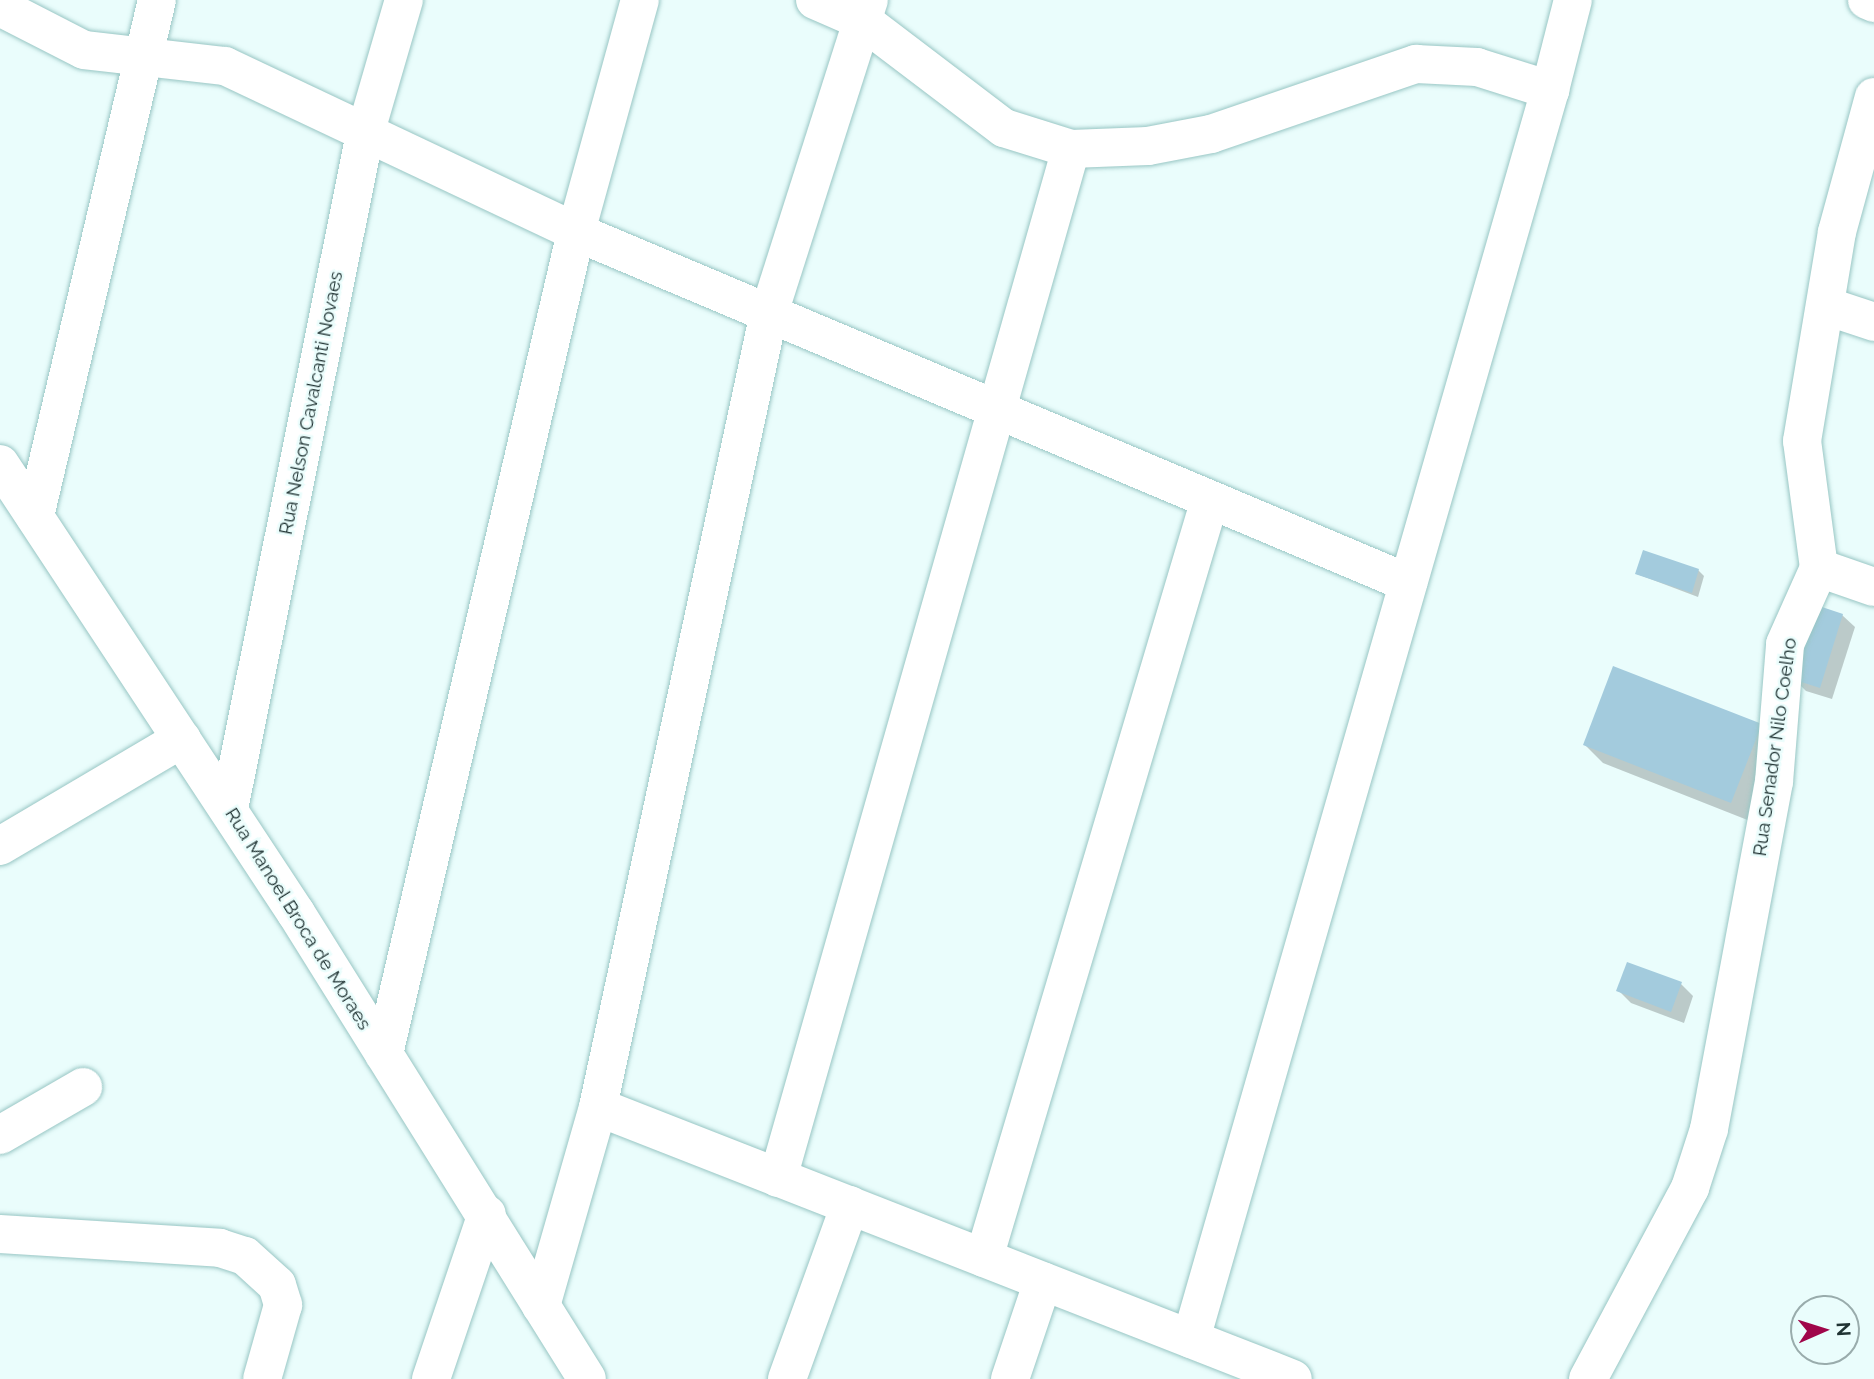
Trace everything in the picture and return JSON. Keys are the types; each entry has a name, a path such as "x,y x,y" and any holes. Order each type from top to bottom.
{"street":[{"path":"35,516 158,0"},
{"name":"Rua Nelson Cavalcanti Novaes","path":"229,809 365,134 404,0"},
{"path":"384,1054 576,232 640,0"},
{"path":"815,0 866,11 1004,128 1071,149 1148,146 1211,134 1416,64 1477,67 1549,90"},
{"path":"1191,1339 1573,0"},
{"path":"1867,0 1874,3"},
{"path":"0,8 84,50 144,59 225,66 576,232 769,313 992,412 1408,583"},
{"path":"541,1306 598,1107 769,313 866,11"},
{"path":"1874,97 1842,207 1802,441 1807,516 1819,568 1874,587"},
{"path":"778,1178 992,412 1071,149"},
{"path":"1826,306 1874,322"},
{"name":"Rua Manoel Broca de Moraes","path":"0,464 229,809 487,1214 581,1376"},
{"path":"984,1258 1209,503"},
{"name":"Rua Senador Nilo Coelho","path":"1588,1379 1690,1188 1709,1129 1774,782 1785,644 1819,568"},
{"path":"0,846 182,739"},
{"path":"0,1135 83,1087"},
{"path":"598,1107 1293,1379"},
{"path":"787,1379 850,1206"},
{"path":"431,1379 487,1214"},
{"path":"0,1234 220,1248 245,1256 262,1266 283,1305 262,1379"},
{"path":"1010,1379 1043,1281"}],"building":[{"path":"1643,550 1699,569 1692,593 1635,574"},
{"path":"1816,605 1843,614 1820,688 1792,679"},
{"path":"1613,666 1762,724 1731,803 1583,745"},
{"path":"1627,962 1682,982 1671,1012 1616,991"}]}
